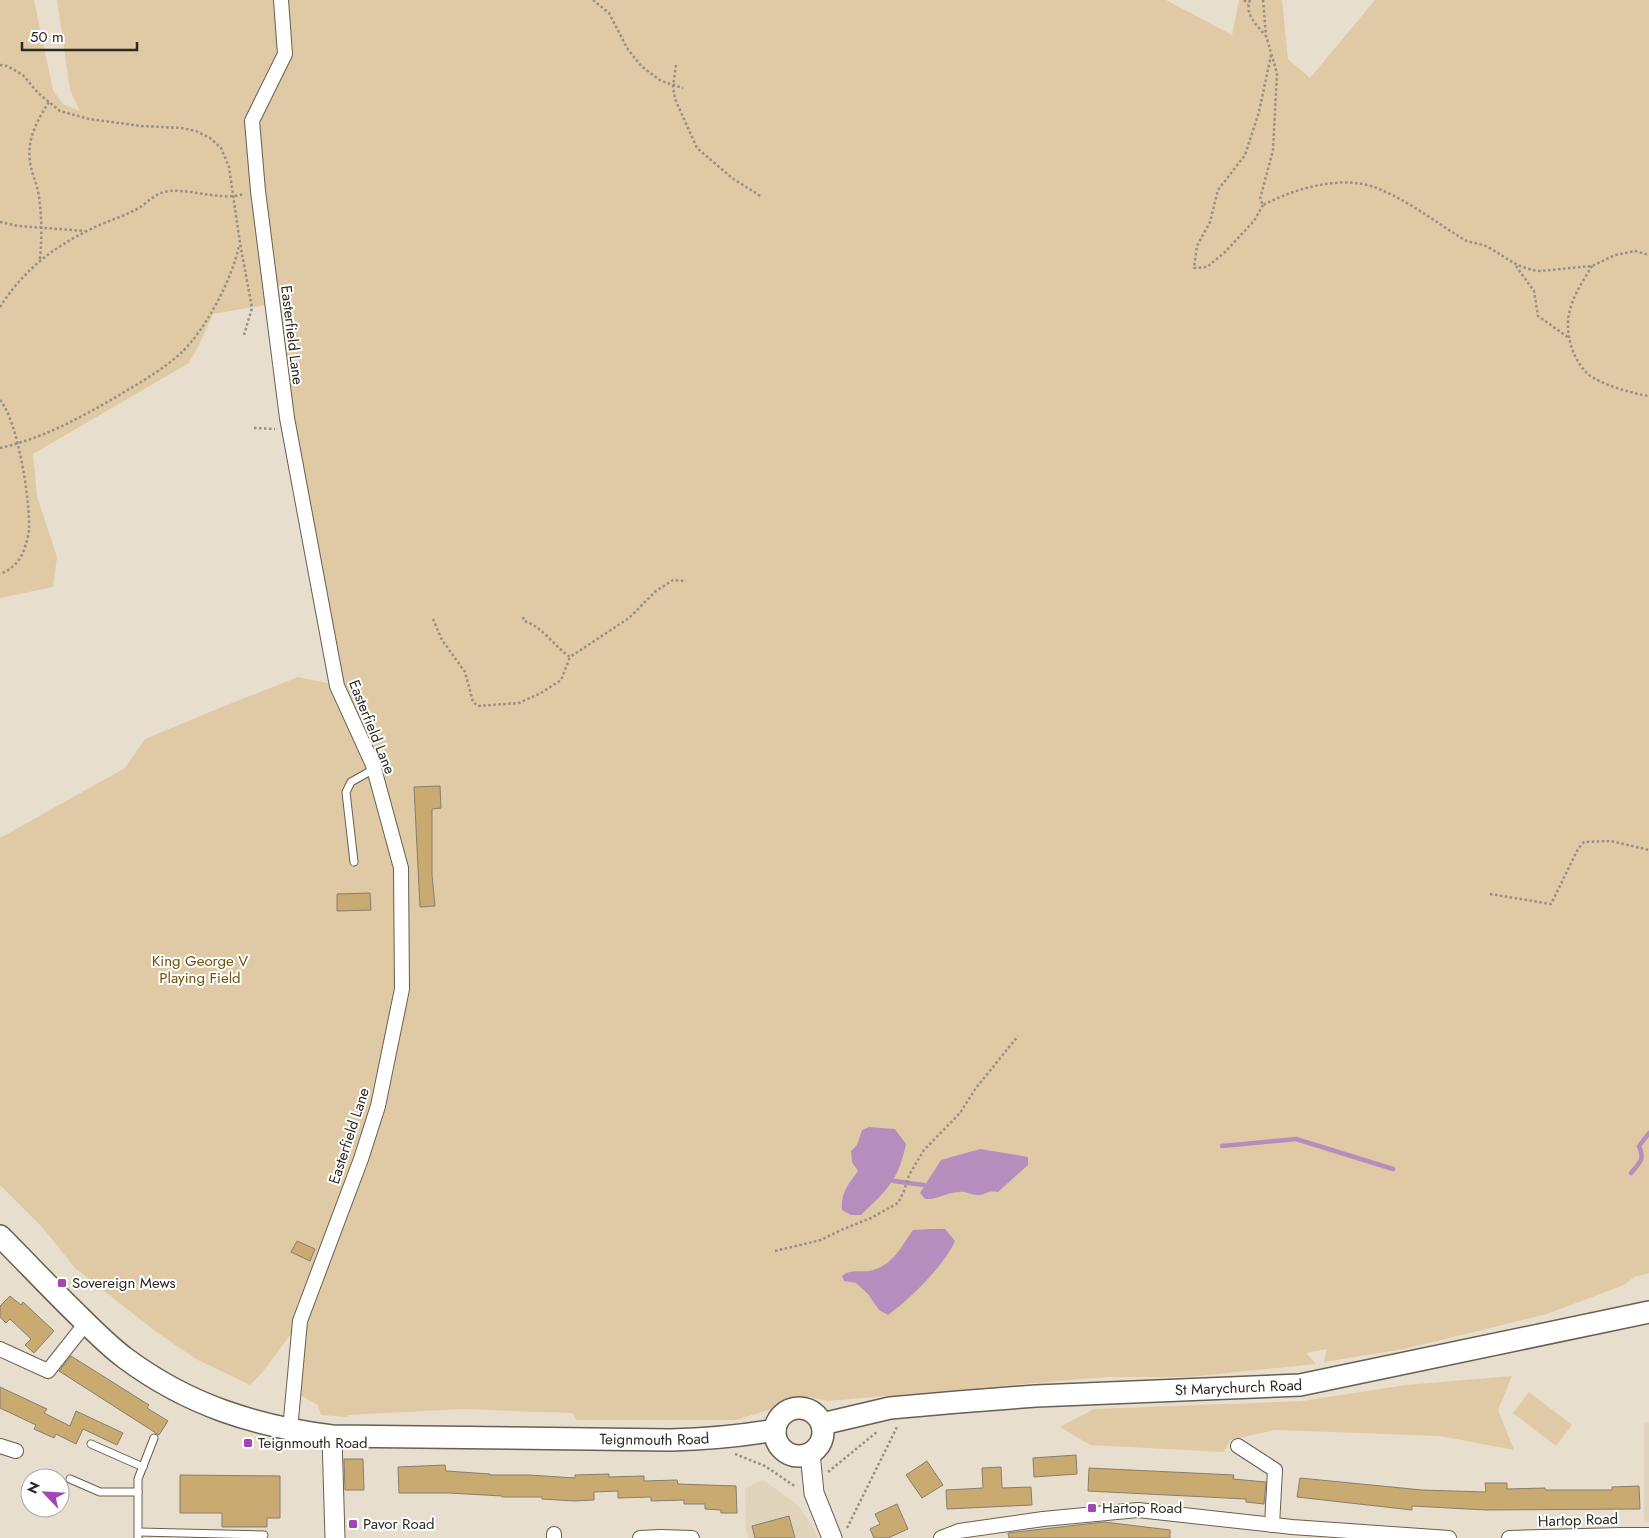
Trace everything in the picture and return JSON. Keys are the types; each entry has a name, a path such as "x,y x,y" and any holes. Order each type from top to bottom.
{"main road":[{"name":"Teignmouth Road","path":"0,1236 86,1323 124,1358 180,1394 236,1416 290,1430 332,1436 671,1440 702,1440 775,1430"},
{"name":"St Marychurch Road","path":"822,1424 890,1408 908,1406 1036,1396 1300,1385 1649,1312"},
{"path":"805,1408 812,1411 818,1417 823,1431 820,1444 810,1453 803,1456 788,1454 778,1444 775,1430 777,1422 788,1410 805,1408"}],"street":[{"name":"Easterfield Lane","path":"281,0 285,54 252,121 258,191 288,429 337,686 374,769 401,868 402,989 378,1106 361,1159 300,1321 290,1430"},
{"path":"0,1349 48,1371 86,1323"},
{"path":"332,1436 335,1538"},
{"path":"0,1446 16,1451"},
{"path":"1238,1446 1274,1470 1272,1525"},
{"path":"810,1453 814,1488 839,1534"},
{"path":"941,1538 1043,1519 1138,1510 1272,1525 1292,1532 1449,1538"},
{"name":"Hartop Road","path":"1509,1538 1621,1534 1649,1535"},
{"path":"640,1538 692,1538"}],"lane":[{"path":"354,862 346,792 351,782 374,769"},
{"path":"154,1438 138,1479 138,1535 264,1536"},
{"path":"91,1444 143,1467"},
{"path":"70,1479 100,1492 138,1492"}],"path":[{"path":"593,0 609,13 627,48 641,66 661,81 682,88"},
{"path":"1244,0 1248,4 1251,18 1266,36"},
{"path":"1248,4 1250,0"},
{"path":"1263,0 1266,36 1277,73 1273,150 1260,199 1263,205"},
{"path":"1271,54 1259,112 1245,155 1218,190 1210,222 1197,246 1194,268 1207,267 1225,252 1254,221 1263,205 1280,196 1305,188 1337,183 1373,187 1426,215 1466,241 1486,246 1515,265 1534,290 1538,316 1569,338"},
{"path":"0,65 7,66 23,75 60,112 89,119 196,131 210,138 221,148 229,168 252,308 244,335"},
{"path":"676,65 673,86 675,99 697,148 732,178 762,197"},
{"path":"40,261 43,228 39,194 30,167 28,150 33,131 49,102"},
{"path":"0,307 26,274 48,253 87,231 136,210 160,194 177,192 234,197"},
{"path":"0,222 18,226 87,231"},
{"path":"0,448 17,444 60,428 159,371 182,353 221,297 236,260 240,243"},
{"path":"1515,265 1540,271 1592,266 1615,255 1635,251 1649,254"},
{"path":"1592,266 1569,312 1567,328 1577,358 1589,375 1626,392 1649,396"},
{"path":"0,400 14,427 23,471 29,529 25,547 17,564 0,574"},
{"path":"254,428 288,429"},
{"path":"433,619 442,640 465,672 473,702 478,706 519,703 541,693 561,680 570,657 629,618 656,591 673,580 686,581"},
{"path":"523,618 524,621 531,623 570,657"},
{"path":"1490,894 1551,904 1578,849 1584,842 1611,841 1649,850"},
{"path":"775,1251 821,1240 871,1218 898,1203 909,1175 924,1150 960,1113 976,1088 1018,1036"},
{"path":"839,1534 908,1406"},
{"path":"732,1453 765,1466 797,1488 814,1488 879,1429"}],"shaded area":[{"path":"869,1127 895,1129 906,1144 903,1157 891,1184 861,1215 851,1215 842,1210 842,1204 846,1189 858,1171 852,1162 851,1151 857,1145 862,1130"},
{"path":"980,1149 1028,1157 1028,1165 998,1192 991,1191 977,1195 955,1192 930,1199 925,1199 920,1193 941,1160"},
{"path":"945,1229 955,1241 950,1251 926,1281 888,1315 879,1310 868,1294 856,1283 844,1281 842,1276 848,1272 877,1269 890,1261 913,1230"},
{"path":"1649,1422 1649,1522 1644,1522 1644,1424"},
{"path":"763,1480 798,1505 818,1538 748,1538 745,1489"}],"green space":[{"name":"King George V Playing Field","path":"0,0 34,0 53,90 63,104 80,111 70,90 57,0 1166,0 1232,35 1239,0 1282,0 1288,59 1310,78 1375,0 1649,0 1649,1273 1634,1277 1624,1285 1547,1314 1404,1349 1324,1362 1327,1349 1306,1353 1316,1364 1188,1377 1106,1377 828,1401 810,1397 736,1420 577,1420 572,1413 463,1409 348,1415 347,1417 321,1415 318,1405 293,1391 300,1322 261,1374 250,1385 196,1359 155,1331 75,1268 43,1228 0,1185 0,838 125,768 145,739 298,677 337,685 271,304 213,314 189,363 33,454 37,496 57,557 53,587 0,598"},
{"path":"1512,1376 1498,1410 1514,1450 1440,1436 1275,1430 1230,1440 1224,1452 1090,1445 1060,1427 1094,1409 1302,1401 1406,1385"},
{"path":"1529,1392 1572,1425 1556,1446 1513,1413"}],"building":[{"path":"440,786 441,808 432,809 432,875 435,906 420,907 414,787"},
{"path":"370,893 371,910 337,911 337,894"},
{"path":"297,1241 315,1249 310,1261 291,1252"},
{"path":"10,1296 21,1305 23,1302 54,1331 34,1353 25,1345 31,1339 10,1319 6,1323 0,1317 0,1306"},
{"path":"71,1356 149,1405 147,1408 168,1421 159,1435 59,1371"},
{"path":"0,1387 47,1409 44,1413 70,1426 76,1411 123,1433 117,1445 83,1429 76,1444 56,1434 54,1438 34,1429 36,1425 0,1408"},
{"path":"1076,1455 1077,1474 1034,1477 1033,1458"},
{"path":"344,1459 363,1459 364,1490 345,1490"},
{"path":"927,1461 943,1485 922,1498 906,1475"},
{"path":"445,1465 446,1471 490,1475 575,1478 575,1475 609,1474 609,1477 644,1476 644,1481 677,1480 678,1484 736,1486 737,1513 721,1513 721,1510 705,1509 705,1504 684,1504 684,1500 651,1501 651,1497 618,1498 618,1491 594,1492 594,1500 574,1501 542,1499 542,1497 399,1493 398,1467"},
{"path":"1001,1467 1002,1488 1031,1487 1032,1505 947,1509 946,1490 983,1488 982,1468"},
{"path":"1089,1468 1234,1475 1233,1479 1266,1482 1264,1504 1246,1502 1246,1499 1088,1491"},
{"path":"180,1475 280,1476 280,1518 267,1518 267,1527 222,1527 222,1513 180,1513"},
{"path":"1300,1478 1422,1490 1486,1492 1485,1483 1507,1483 1507,1489 1545,1488 1546,1490 1612,1490 1612,1487 1639,1486 1640,1509 1486,1510 1412,1506 1412,1510 1297,1497"},
{"path":"897,1504 908,1529 888,1538 874,1538 870,1529 880,1524 875,1514"},
{"path":"789,1516 795,1538 755,1538 752,1526"},
{"path":"1104,1522 1170,1530 1170,1538 1009,1538 1008,1533"}],"waterway":[{"path":"1631,1173 1639,1163 1642,1155 1639,1146 1649,1133"},
{"path":"1222,1146 1296,1139 1393,1169"},
{"path":"894,1181 924,1185"}],"place":[{"name":"Sovereign Mews","path":"62,1283"},
{"name":"Teignmouth Road","path":"248,1443"},
{"name":"Hartop Road","path":"1092,1508"},
{"name":"Pavor Road","path":"353,1524"}]}
